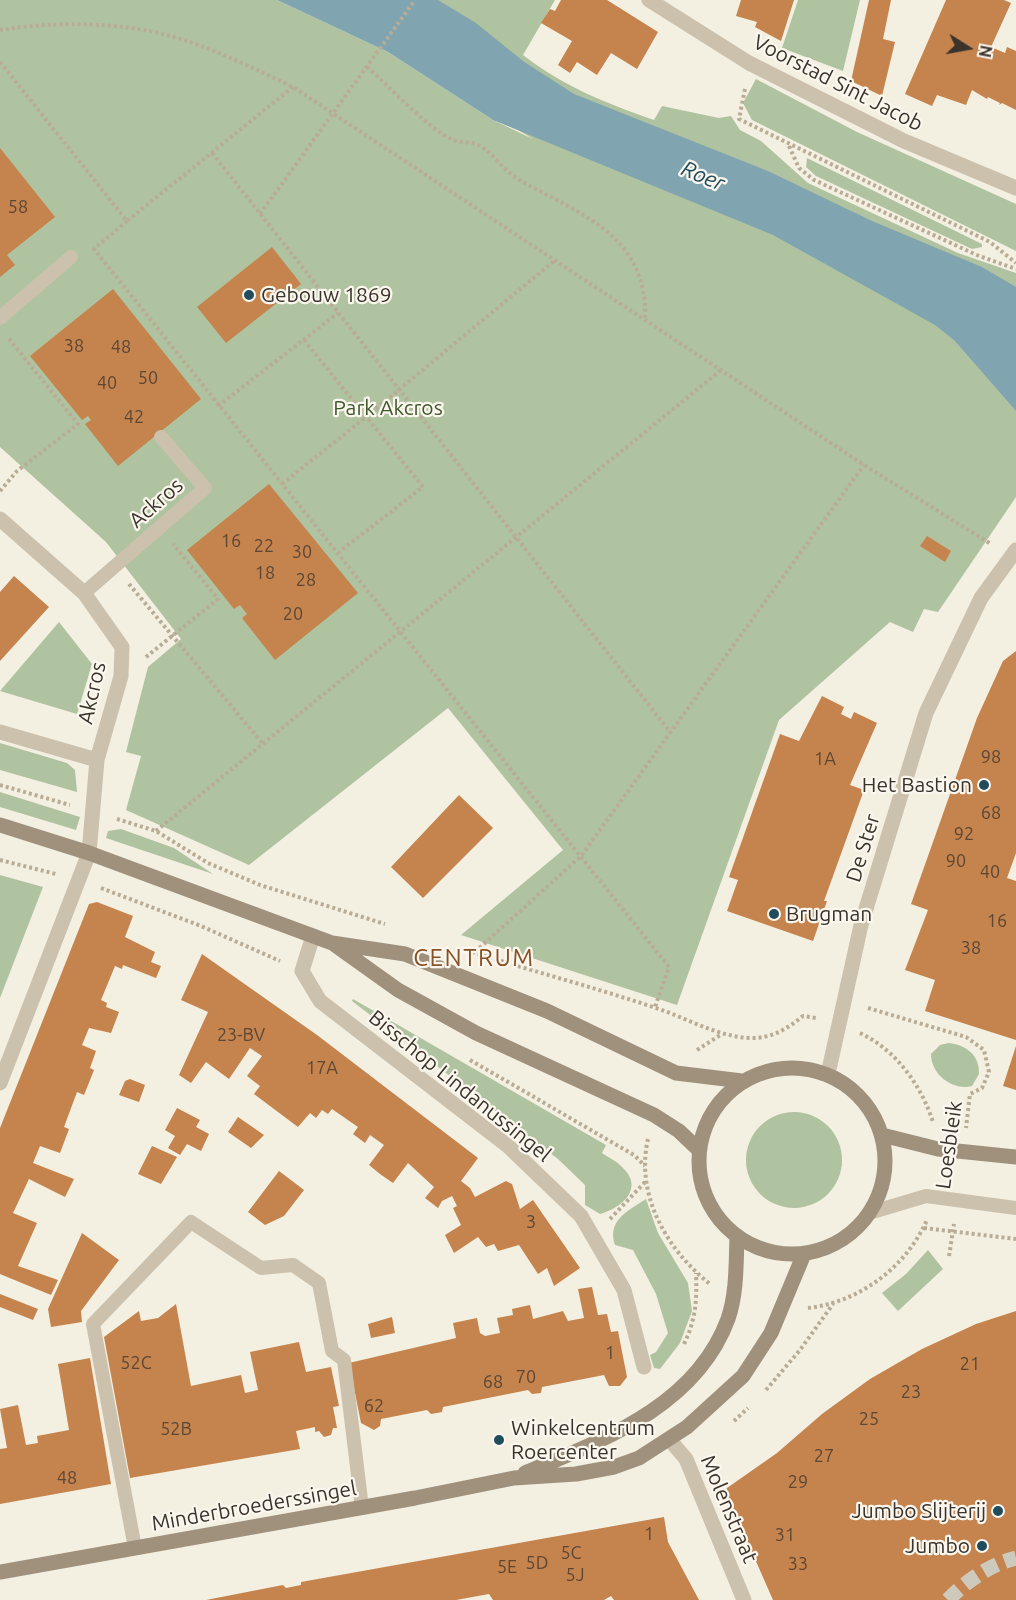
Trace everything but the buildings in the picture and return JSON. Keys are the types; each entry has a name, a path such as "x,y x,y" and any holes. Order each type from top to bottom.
{"main road":[{"name":"Bisschop Lindanussingel","path":"0,825 88,853 332,943 405,954 548,1011 676,1073 742,1081"},
{"name":"Bisschop Lindanussingel","path":"332,943 398,990 476,1033 654,1115 679,1131 699,1150"},
{"path":"796,1067 828,1074 842,1081 863,1100 882,1135 886,1162 881,1190 861,1224 840,1241 804,1254 771,1252 737,1236 715,1215 708,1201 699,1169 702,1134 715,1107 742,1081 763,1071 796,1067"},
{"path":"882,1135 938,1149 1016,1157"},
{"name":"Minderbroederssingel","path":"514,1478 623,1431 656,1409 688,1380 709,1353 728,1318 736,1267 737,1236"},
{"name":"Minderbroederssingel","path":"0,1572 362,1508 514,1478 576,1474 614,1467 639,1458 669,1439 715,1402 751,1365 771,1333 804,1254"}],"street":[{"name":"Voorstad Sint Jacob","path":"649,0 749,63 904,141 1016,188"},
{"name":"Akcros","path":"0,519 84,593 122,647 121,676 97,760 88,853 80,880 0,1083"},
{"name":"De Ster","path":"828,1074 861,925 926,713 981,598 1014,553"},
{"path":"0,732 97,760"},
{"path":"302,971 313,936"},
{"name":"Bisschop Lindanussingel","path":"302,971 320,1001 508,1146 581,1216 624,1290 644,1367"},
{"name":"Molenstraat","path":"669,1439 686,1459 744,1600"}],"lane":[{"path":"0,318 71,257"},
{"name":"Ackros","path":"84,593 205,488 161,437"},
{"path":"869,1213 903,1202 935,1197 1016,1208"},
{"path":"135,1548 93,1324 191,1222 261,1268 293,1265 319,1283 332,1350 344,1360 362,1508"}],"path":[{"path":"260,214 415,0"},
{"path":"0,30 40,24 138,29 212,50 293,87 864,465 1014,553"},
{"path":"0,62 127,221"},
{"path":"749,63 739,119 990,242 1016,263"},
{"path":"367,67 452,139 476,144 513,176 594,221 619,241 634,266 646,294 645,321"},
{"path":"293,87 94,249 218,406 339,552 669,967 655,1007"},
{"path":"789,145 799,168 814,180 979,256 1016,269"},
{"path":"212,153 671,733"},
{"path":"282,484 554,261"},
{"path":"218,406 338,313"},
{"path":"0,491 16,471 78,424 7,336"},
{"path":"304,340 423,488 339,552"},
{"path":"156,831 399,629 721,370"},
{"path":"474,952 581,856 864,465"},
{"path":"121,676 174,637 218,599 160,527"},
{"path":"114,566 263,744"},
{"path":"0,785 156,831 208,863 260,885 394,927"},
{"path":"0,860 80,880 201,926 302,971"},
{"path":"465,949 655,1007 722,1034 751,1038 786,1031 803,1016 840,1023 871,1038 892,1055 910,1075 929,1108 938,1149"},
{"name":"Loesbleik","path":"845,1001 966,1037 984,1050 989,1072 982,1088 970,1094 963,1151"},
{"path":"468,1059 634,1155 646,1167 658,1222 672,1246 696,1272 697,1302 694,1324 678,1355"},
{"path":"593,1238 647,1180"},
{"path":"834,1303 879,1280 904,1258 924,1228 935,1197"},
{"name":"Loesbleik","path":"949,1256 957,1200"},
{"path":"924,1228 1016,1239"}],"green space":[{"name":"Park Akcros","path":"0,0 277,0 388,52 493,120 533,139 304,0 555,0 523,55 555,77 602,100 654,120 662,106 719,118 731,116 740,130 761,141 808,183 958,253 1016,273 1016,497 938,612 924,609 913,632 890,622 779,720 677,1005 461,935 563,850 448,708 249,865 126,810 141,756 126,752 148,667 181,639 106,542 0,447"},
{"path":"798,0 860,0 843,71 782,48"},
{"path":"756,79 857,132 1016,204 1016,251 752,120 743,103"},
{"path":"807,158 982,244 982,247 972,249 816,176 806,167"},
{"path":"59,622 92,664 77,714 0,691"},
{"path":"0,743 67,763 75,770 77,792 0,770"},
{"path":"0,792 80,817 76,830 0,807"},
{"path":"121,829 174,848 213,874 106,838 108,831"},
{"path":"0,875 43,887 0,998"},
{"path":"353,999 606,1145 602,1153 618,1163 629,1175 631,1190 628,1196 616,1207 600,1214 585,1205 585,1185 558,1159 352,1001"},
{"path":"949,1043 967,1049 975,1057 979,1074 972,1086 964,1087 950,1083 935,1068 931,1054 940,1045"},
{"path":"794,1112 812,1115 828,1126 839,1142 842,1160 839,1178 828,1194 812,1205 794,1208 776,1205 760,1194 749,1178 746,1160 749,1142 760,1126 776,1115"},
{"path":"646,1199 658,1233 688,1283 692,1311 680,1343 660,1369 654,1368 650,1355 656,1352 668,1333 656,1294 633,1250 615,1245 613,1237 616,1223 620,1218"},
{"path":"928,1250 943,1269 898,1311 882,1293 906,1274"}],"water":[{"name":"Roer","path":"277,0 438,0 476,23 523,61 574,94 768,171 872,221 982,267 1016,287 1016,411 955,341 935,325 773,235 493,120 388,52"}],"tunnel":[{"path":"948,1600 979,1574 997,1564 1016,1558"}],"place":[{"name":"Gebouw 1869","path":"249,295"},
{"name":"Het Bastion","path":"984,785"},
{"name":"Brugman","path":"774,914"},
{"name":"Winkelcentrum Roercenter","path":"499,1440"},
{"name":"Jumbo Slijterij","path":"998,1511"},
{"name":"Jumbo","path":"982,1546"}],"district":[{"name":"CENTRUM","path":"474,958"}]}
